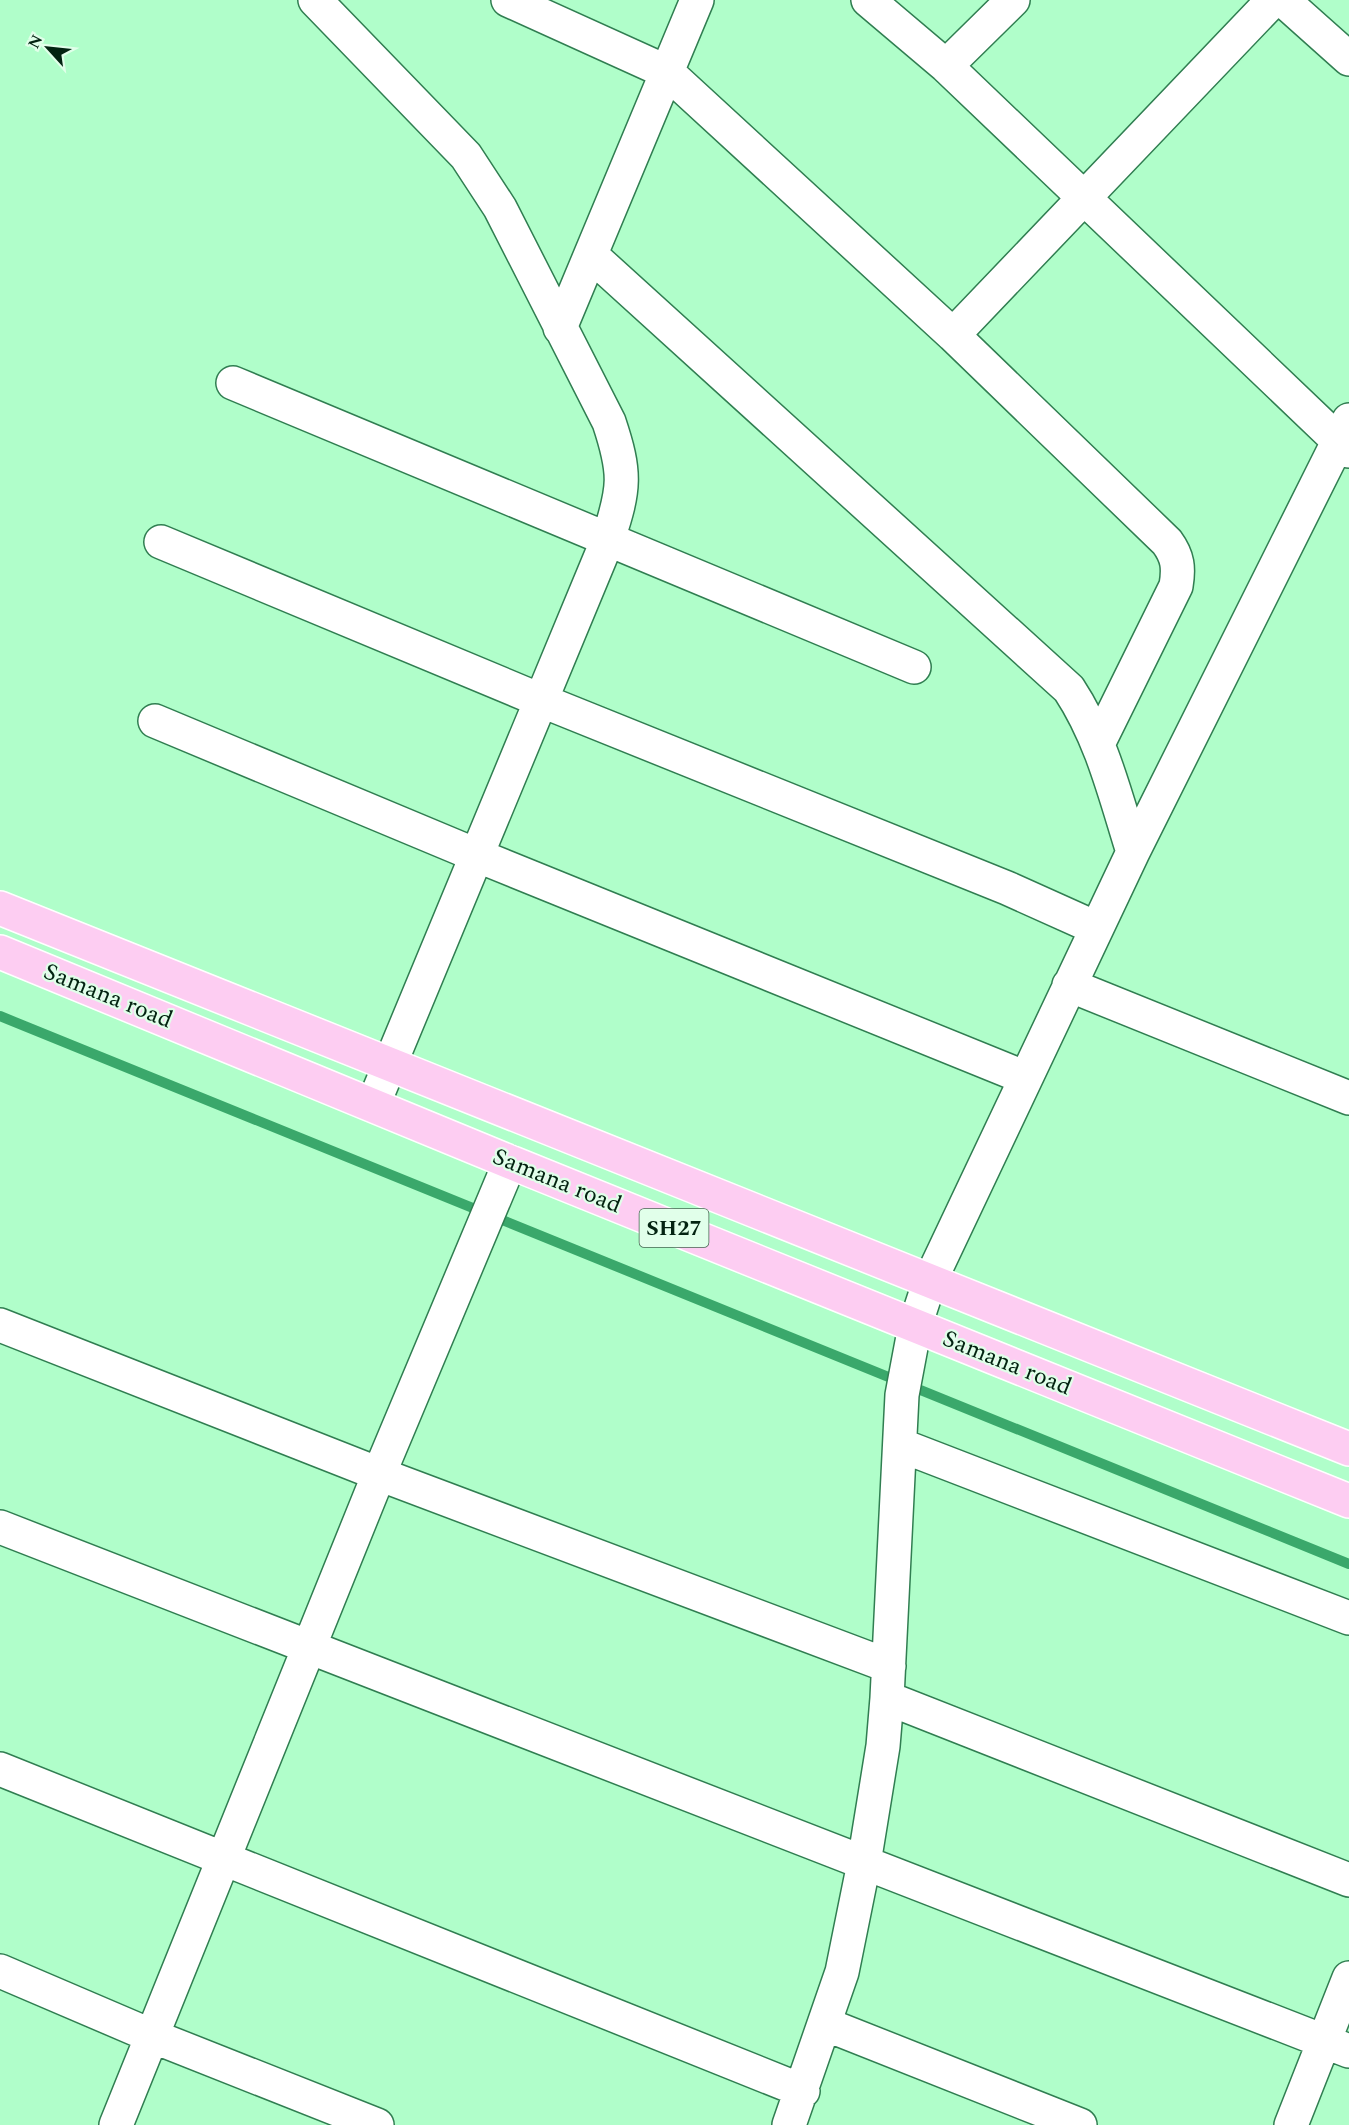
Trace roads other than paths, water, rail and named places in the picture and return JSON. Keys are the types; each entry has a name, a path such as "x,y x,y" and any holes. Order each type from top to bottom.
{"main road":[{"name":"Samana road","path":"3,916 390,1063 930,1283 1349,1449"},
{"name":"Samana road","path":"0,952 510,1162 1349,1501"}],"street":[{"path":"508,0 667,72 953,336 1175,552 1179,567 1176,586 1099,742"},
{"path":"560,328 697,0"},
{"path":"789,2125 803,2091 842,1972 864,1863 883,1746 904,1380 915,1326 930,1283 1096,928 1346,437 1085,198 946,66 868,0"},
{"path":"946,66 1013,0"},
{"path":"953,336 1273,0"},
{"path":"1283,0 1349,58"},
{"path":"328,6 466,156 500,208 609,422 621,458 619,506 608,539 373,1105"},
{"path":"591,255 1069,689 1086,715 1099,742 1133,852"},
{"path":"233,383 914,667"},
{"path":"161,542 540,700 1020,894 1096,928"},
{"path":"155,721 476,855 1026,1078"},
{"path":"1069,985 1349,1098"},
{"path":"116,2125 379,1474 510,1162"},
{"path":"0,1325 379,1474 889,1666"},
{"path":"900,1445 1349,1618"},
{"path":"0,1527 1336,2046"},
{"path":"887,1698 1349,1880"},
{"path":"0,1769 803,2091"},
{"path":"0,1971 152,2036 376,2125"},
{"path":"1291,2125 1336,2046 1349,1978"},
{"path":"825,2024 1080,2125"}],"waterway":[{"path":"0,1016 1349,1564"}]}
